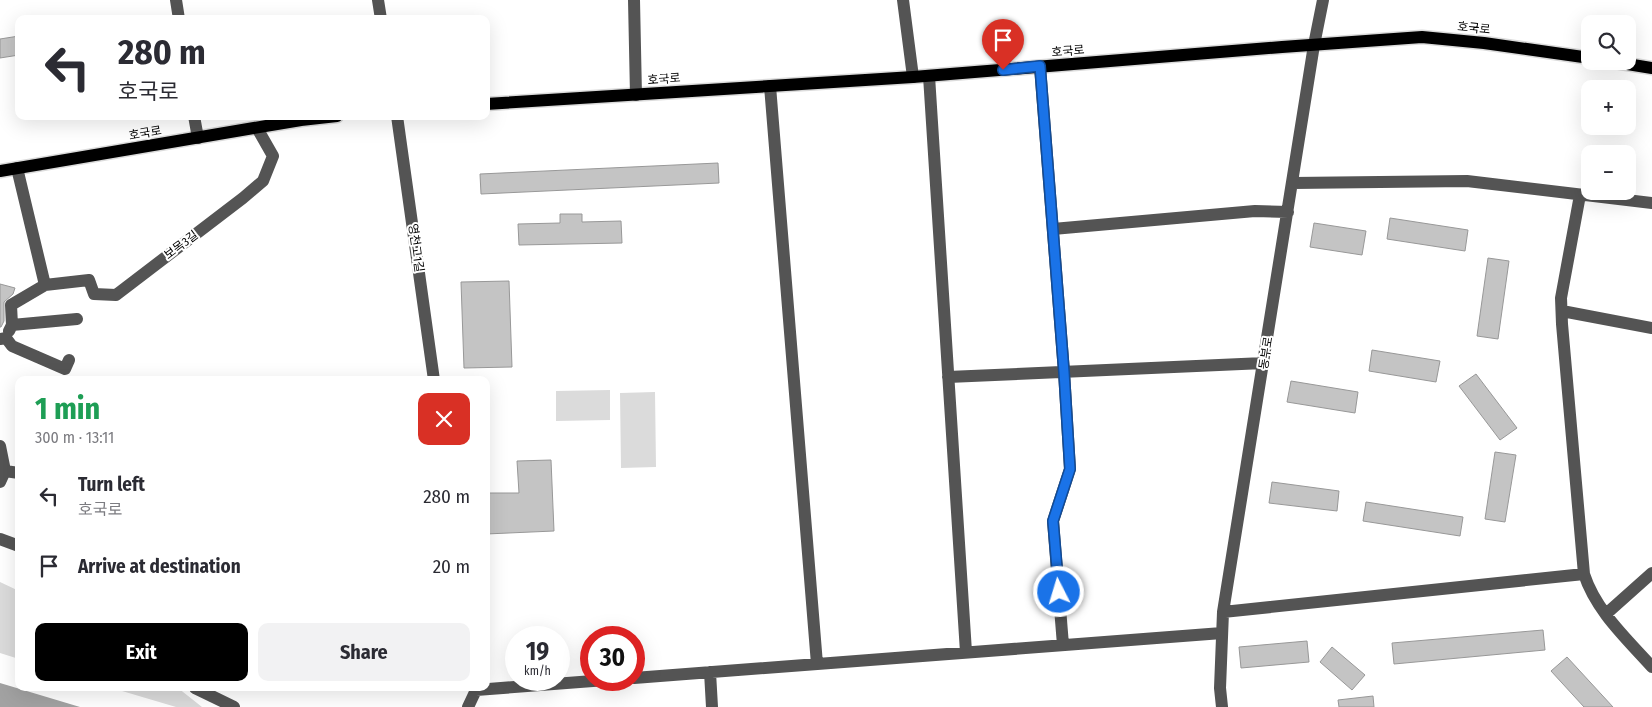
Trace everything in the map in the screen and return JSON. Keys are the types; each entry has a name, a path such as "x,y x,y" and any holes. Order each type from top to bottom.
{"main road":[{"name":"호국로","path":"490,104 929,76 1422,37 1484,43 1581,57"},
{"path":"1636,65 1652,68"},
{"name":"호국로","path":"0,171 301,120"}],"street":[{"path":"176,0 178,15"},
{"path":"378,0 380,15"},
{"path":"634,0 636,95"},
{"path":"903,0 913,77"},
{"name":"동부로","path":"1222,707 1220,688 1223,612 1314,45 1323,0"},
{"path":"1040,66 1070,469 1053,521 1063,645"},
{"path":"929,76 966,652"},
{"path":"770,86 817,664"},
{"path":"195,120 198,138"},
{"name":"영천고1길","path":"398,120 433,376"},
{"name":"보목3길","path":"45,285 89,280 94,294 116,295 263,182 273,156 257,128"},
{"path":"17,168 45,285 11,305 12,325 3,338 12,346 65,369 69,360"},
{"path":"1293,183 1467,181 1652,203"},
{"path":"1580,195 1561,298 1584,574 1588,588 1606,614 1652,667"},
{"path":"1053,229 1255,211 1288,212"},
{"path":"1562,311 1652,328"},
{"path":"12,325 77,319"},
{"path":"948,377 1264,362"},
{"path":"0,446 2,474 15,473"},
{"path":"0,538 15,544"},
{"path":"1606,614 1652,573"},
{"path":"1223,612 1584,574"},
{"path":"645,677 1222,633"},
{"path":"710,672 712,707"},
{"path":"490,688 580,682"},
{"path":"201,691 234,707"},
{"path":"468,707 475,691"}],"shaded area":[{"path":"610,390 610,420 556,421 556,391"},
{"path":"655,392 656,467 621,468 620,393"},
{"path":"0,582 15,589 15,658 0,653"},
{"path":"0,683 15,688 15,691 27,691 80,707 0,707"},
{"path":"122,691 182,691 202,707 176,707"}],"building":[{"path":"15,37 15,56 0,58 0,39"},
{"path":"718,163 719,183 481,194 480,174"},
{"path":"560,214 582,214 582,222 621,221 622,243 519,245 518,224 560,223"},
{"path":"1390,218 1468,230 1465,251 1387,239"},
{"path":"1314,223 1366,231 1362,255 1310,247"},
{"path":"1488,258 1509,261 1498,339 1477,336"},
{"path":"509,281 512,367 464,368 461,282"},
{"path":"0,284 15,288 13,294 4,302 4,321 1,327 0,327"},
{"path":"1372,350 1440,361 1436,382 1369,371"},
{"path":"1476,374 1517,428 1500,440 1459,386"},
{"path":"1291,381 1358,392 1355,413 1287,402"},
{"path":"1495,452 1516,455 1505,522 1485,519"},
{"path":"551,460 554,531 490,534 490,493 519,493 517,461"},
{"path":"1272,482 1339,491 1337,511 1269,503"},
{"path":"1366,502 1463,517 1460,536 1363,521"},
{"path":"1543,630 1545,650 1394,664 1392,643"},
{"path":"1307,641 1309,662 1241,668 1239,647"},
{"path":"1332,647 1365,675 1352,690 1320,662"},
{"path":"1567,657 1613,707 1584,707 1551,671"},
{"path":"1373,696 1374,707 1339,707 1338,700"}],"route":[{"path":"1003,70 1040,66 1070,469 1053,521 1059,592"}]}
